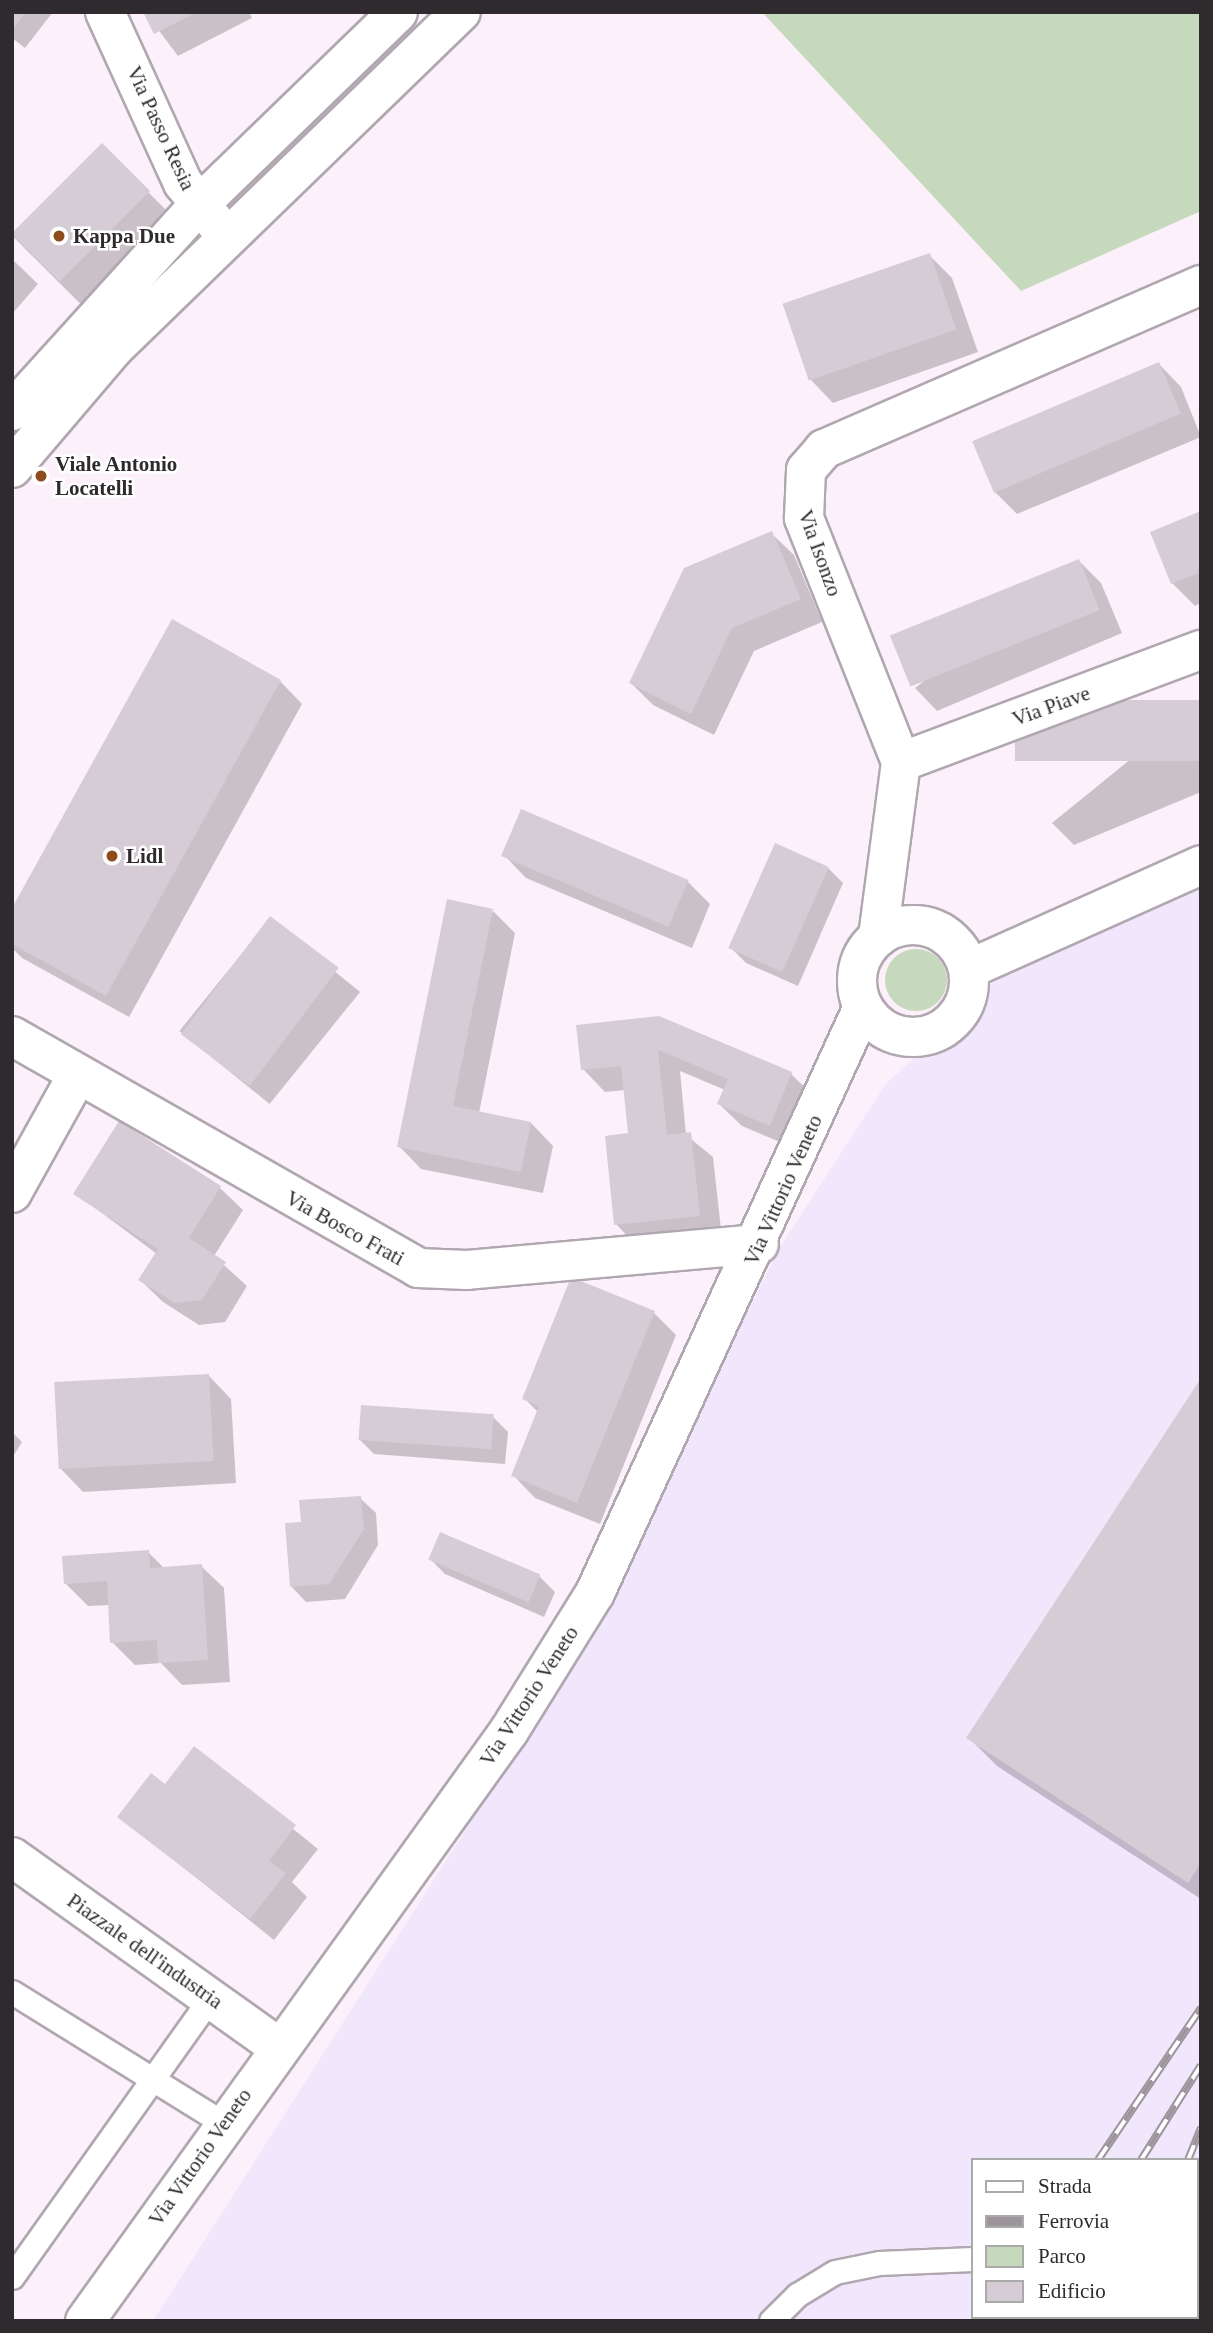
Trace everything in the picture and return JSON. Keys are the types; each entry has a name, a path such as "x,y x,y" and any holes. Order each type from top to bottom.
{"street":[{"name":"Via Passo Resia","path":"106,12 178,172 200,205 227,237"},
{"path":"12,411 200,205 398,12"},
{"path":"12,468 114,348 461,12"},
{"name":"Via Isonzo","path":"878,937 901,762 804,518 801,489 811,461 824,449 1201,285"},
{"name":"Via Piave","path":"901,762 1201,650"},
{"path":"969,969 1201,865"},
{"path":"904,926 932,927 949,937 969,969 965,1005 941,1031 905,1038 873,1022 863,1007 858,969 878,937 904,926"},
{"name":"Via Vittorio Veneto","path":"85,2321 277,2046 509,1731 595,1593 759,1244 863,1007"},
{"name":"Via Bosco Frati","path":"12,1036 392,1258 446,1271 759,1244"},
{"path":"12,1194 78,1074"},
{"name":"Piazzale dell'industria","path":"12,1857 277,2046"}],"lane":[{"path":"12,1992 223,2123"},
{"path":"12,2277 211,1997"},
{"path":"771,2321 797,2295 835,2272 878,2263 972,2259"}],"shaded area":[{"path":"1201,873 1201,2321 153,2321 573,1661 780,1247 885,1085 1002,974"}],"green space":[{"path":"762,12 1201,12 1201,211 1021,291"},
{"path":"916,949 928,951 938,958 945,968 945,992 938,1002 928,1009 916,1011 904,1009 894,1002 887,992 885,980 887,968 894,958 904,951"}],"building":[{"path":"12,12 26,12 12,30"},
{"path":"143,12 197,12 154,34"},
{"path":"102,143 150,191 60,282 12,233"},
{"path":"930,253 956,330 809,380 782,304"},
{"path":"1159,362 1181,414 994,493 972,441"},
{"path":"1201,511 1201,572 1171,584 1150,532"},
{"path":"772,531 801,599 732,628 691,714 629,683 684,568"},
{"path":"1079,559 1100,610 910,686 890,635"},
{"name":"Lidl","path":"172,619 281,680 106,996 12,944 12,908"},
{"path":"1015,700 1201,700 1201,761 1015,761"},
{"path":"521,809 689,880 669,927 501,856"},
{"path":"775,843 829,867 782,972 728,948"},
{"path":"447,899 493,909 453,1106 531,1122 521,1172 397,1147"},
{"path":"270,916 339,968 250,1086 181,1034"},
{"path":"659,1016 792,1072 770,1126 717,1104 728,1079 658,1050 667,1135 691,1132 700,1216 614,1225 605,1136 628,1133 621,1066 581,1070 576,1025"},
{"path":"119,1121 221,1186 189,1238 226,1262 202,1300 175,1303 138,1280 158,1249 73,1194"},
{"path":"571,1277 655,1311 577,1503 511,1476 539,1406 522,1399"},
{"path":"209,1374 214,1461 59,1469 54,1382"},
{"path":"1201,1378 1201,1863 1188,1883 966,1738"},
{"path":"361,1405 494,1414 491,1449 359,1440"},
{"path":"361,1496 364,1529 329,1584 290,1587 285,1523 301,1522 299,1500"},
{"path":"440,1532 540,1575 529,1602 428,1560"},
{"path":"149,1550 150,1568 202,1564 208,1660 158,1663 157,1640 110,1643 107,1581 64,1584 62,1556"},
{"path":"194,1746 296,1825 269,1861 286,1873 250,1919 117,1817 151,1773 165,1784"}],"railway":[{"path":"1099,2158 1201,2008"},
{"path":"1142,2158 1201,2065"},
{"path":"1189,2158 1201,2128"}],"place":[{"name":"Kappa Due","path":"59,236"},
{"name":"Viale Antonio Locatelli","path":"41,476"},
{"name":"Lidl","path":"112,856"}]}
